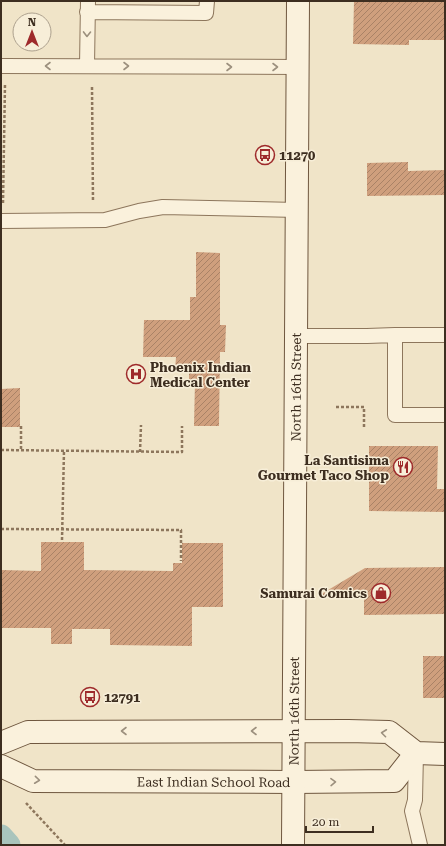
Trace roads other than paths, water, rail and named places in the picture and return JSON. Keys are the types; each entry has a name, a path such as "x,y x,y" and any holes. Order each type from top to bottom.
{"main road":[{"name":"North 16th Street","path":"293,845 298,1"},
{"path":"1,743 28,732 389,732 416,753 445,754"},
{"name":"East Indian School Road","path":"1,766 33,781 294,782 394,780 416,753"}],"lane":[{"path":"87,66 88,6 206,13 206,1"},
{"path":"3,72 87,66 298,67"},
{"path":"1,220 105,220 163,207 297,210"},
{"path":"296,336 367,336 395,334 445,335"},
{"path":"395,334 394,415 445,415"},
{"path":"416,753 415,800 412,811 420,845"}],"waterway":[{"path":"1,836 9,845"}],"place":[{"name":"11270","path":"265,155"},
{"name":"Phoenix Indian Medical Center","path":"136,374"},
{"name":"La Santisima Gourmet Taco Shop","path":"403,467"},
{"name":"Samurai Comics","path":"381,593"},
{"name":"12791","path":"90,697"}]}
